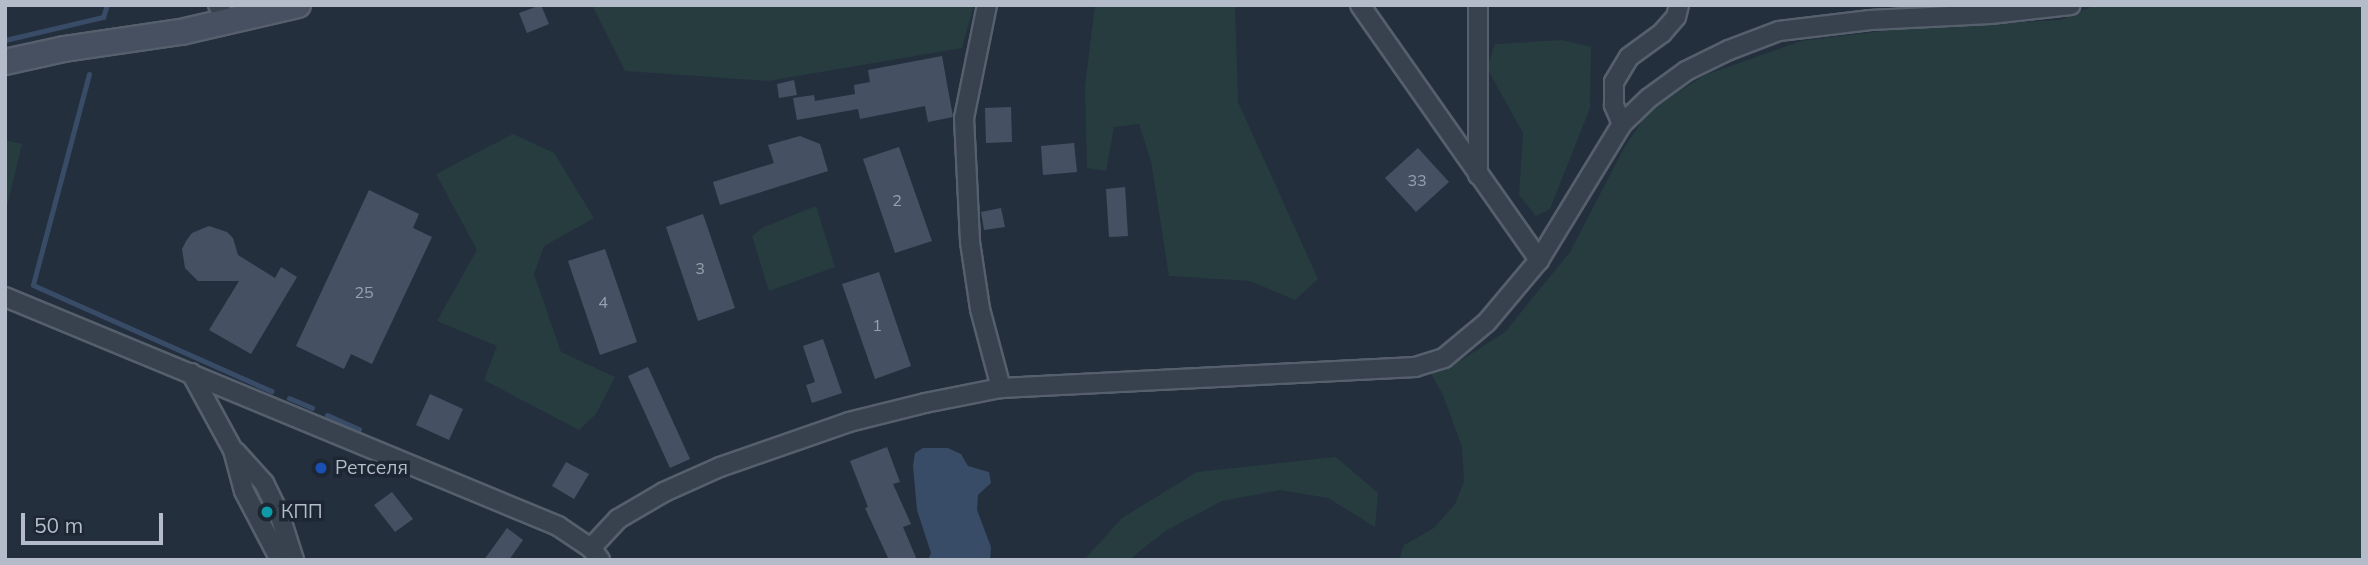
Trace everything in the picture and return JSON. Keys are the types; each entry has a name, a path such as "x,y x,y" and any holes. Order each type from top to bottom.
{"street":[{"path":"5,62 222,13 298,5"},
{"path":"987,5 980,28 964,118 970,242 980,309 1001,388"},
{"path":"1478,5 1478,175"},
{"path":"1622,124 1614,105 1614,82 1629,57 1662,33 1676,17 1679,5"},
{"path":"5,297 558,526 596,554 618,519 664,492 720,467 849,422 1001,388 1415,367 1444,358 1487,322 1539,260 1622,124 1649,98 1686,71 1729,50 1779,32 1870,20 1990,15 2071,5"},
{"path":"1361,9 1539,260"},
{"path":"191,373 233,450 244,491 280,560"},
{"path":"233,450 264,483 280,516 294,560"}],"green space":[{"path":"592,5 974,5 962,48 768,81 625,71"},
{"path":"1095,5 1235,5 1238,102 1318,279 1295,300 1250,281 1169,276 1151,161 1139,124 1114,127 1106,171 1087,168 1085,87"},
{"path":"2095,5 2363,5 2363,560 1399,560 1404,545 1434,528 1455,504 1464,481 1462,447 1443,395 1429,370 1463,359 1505,332 1570,252 1625,146 1650,110 1705,75 1801,41 1899,29 2061,20"},
{"path":"1562,40 1591,47 1590,108 1550,209 1536,216 1519,195 1523,133 1487,68 1495,44"},
{"path":"513,134 554,153 594,218 544,246 534,274 561,352 615,377 596,414 579,430 484,380 497,346 437,321 477,250 436,174"},
{"path":"5,140 22,144 5,215"},
{"path":"816,206 835,267 769,291 752,236 764,227"},
{"path":"1336,457 1378,493 1375,527 1328,498 1280,490 1222,501 1165,531 1129,560 1084,560 1122,518 1197,472"}],"water":[{"path":"923,448 948,448 961,454 968,466 989,472 991,483 978,495 977,510 991,547 990,560 928,560 931,553 917,510 913,466 915,453"}],"building":[{"path":"541,5 549,24 527,33 519,13"},
{"path":"942,56 953,117 928,122 925,106 860,119 858,109 797,120 793,98 814,95 815,101 855,94 854,85 870,82 868,70"},
{"path":"794,80 797,95 779,98 777,84"},
{"path":"1011,107 1012,142 986,143 985,108"},
{"path":"800,136 820,144 828,171 720,205 713,182 774,163 768,145"},
{"path":"1074,143 1077,172 1043,175 1041,146"},
{"path":"899,147 932,241 895,253 863,159"},
{"path":"1418,148 1449,182 1416,212 1385,178"},
{"path":"1125,187 1128,236 1109,237 1106,189"},
{"path":"369,190 419,214 413,228 432,237 372,364 351,354 344,369 296,346"},
{"path":"1001,208 1005,227 984,230 981,212"},
{"path":"703,214 735,308 698,321 666,227"},
{"path":"209,226 227,232 233,238 238,255 275,278 281,267 297,277 251,354 209,330 239,281 198,281 185,268 182,249 186,241 192,233"},
{"path":"605,249 637,342 600,355 568,261"},
{"path":"879,272 911,366 875,379 842,284"},
{"path":"823,339 842,393 812,403 806,385 815,382 803,346"},
{"path":"648,367 690,459 670,468 628,376"},
{"path":"430,394 463,409 449,440 416,425"},
{"path":"887,447 900,482 893,484 911,524 903,527 917,560 889,560 865,508 868,507 850,461"},
{"path":"566,462 589,474 574,499 552,486"},
{"path":"392,492 413,519 395,532 374,505"},
{"path":"507,528 523,540 509,560 484,560"}],"waterway":[{"path":"5,40 103,17 107,5"},
{"path":"89,74 33,285 271,391"},
{"path":"289,398 312,408"},
{"path":"327,415 359,429"}],"place":[{"name":"Ретселя","path":"321,468"},
{"name":"КПП","path":"267,512"}]}
